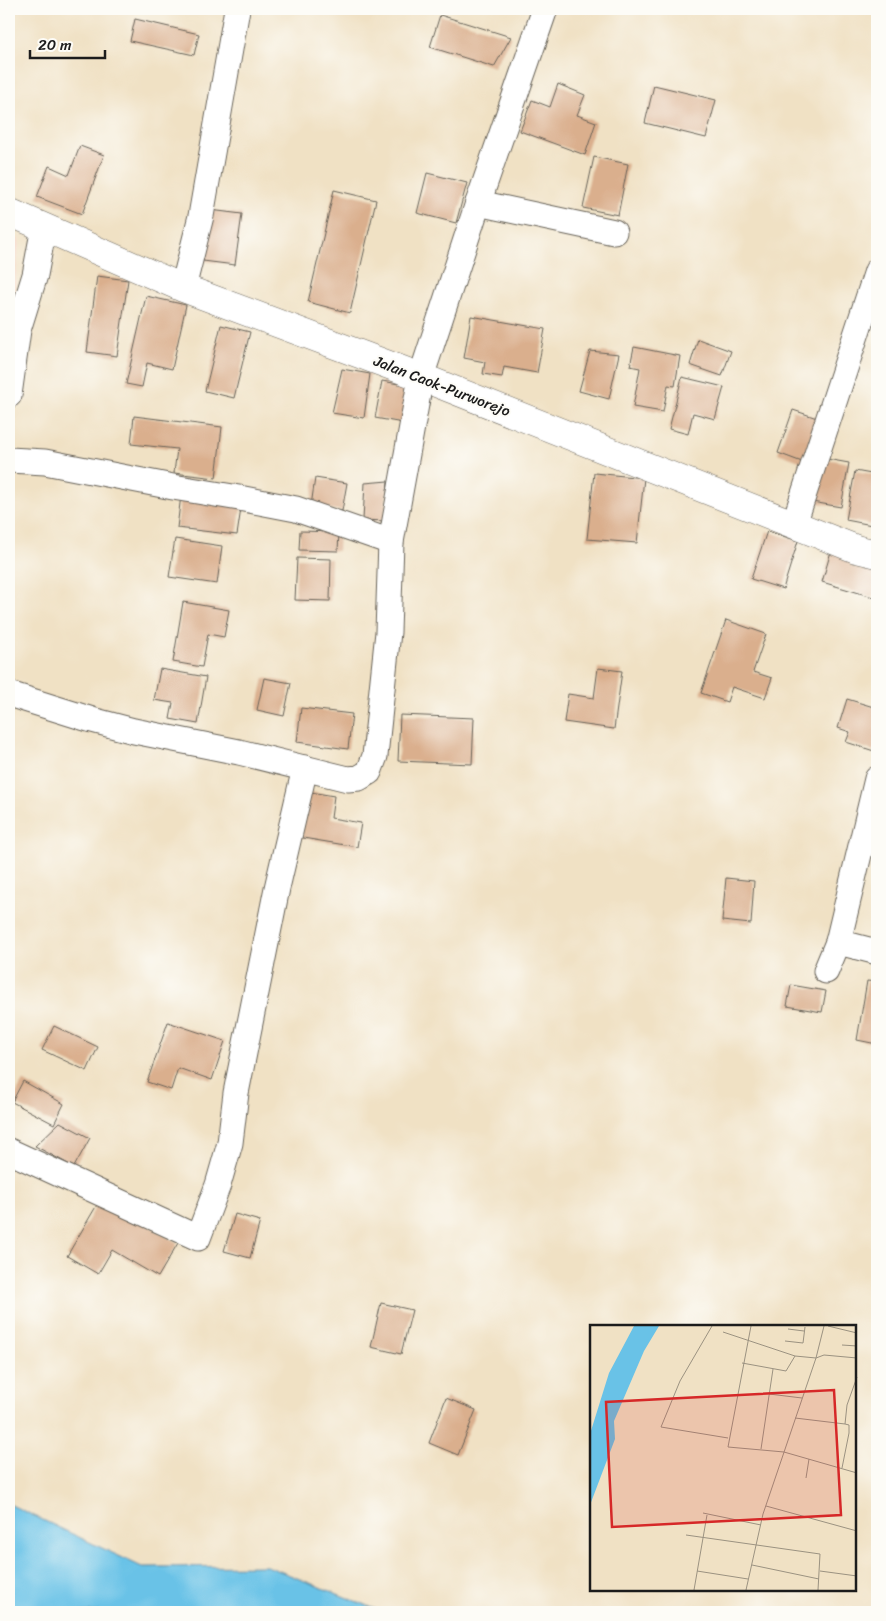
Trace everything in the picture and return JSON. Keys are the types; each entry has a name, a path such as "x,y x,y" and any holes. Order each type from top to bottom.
{"street":[{"path":"183,288 201,216 237,9"},
{"path":"9,694 134,731 239,752 348,778 359,778 369,772 375,756 388,632 391,542 421,377 478,203 545,9"},
{"path":"478,203 614,232"},
{"name":"Jalan Caok-Purworejo","path":"9,212 183,288 421,377 856,549 877,554"},
{"path":"9,395 18,330 35,275 44,228"},
{"path":"794,524 877,271"},
{"path":"9,460 45,462 296,509 391,542"},
{"path":"9,1151 198,1238 218,1185 230,1144 236,1093 277,888 305,768"},
{"path":"826,971 838,942 877,779"},
{"path":"838,942 877,952"}],"shaded area":[{"path":"9,238 19,239 12,316 9,315"}],"water":[{"path":"9,1504 142,1567 267,1566 383,1612 9,1612"}],"building":[{"path":"440,15 511,37 494,67 430,47"},
{"path":"135,19 199,34 194,55 130,41"},
{"path":"558,84 585,95 577,115 596,122 585,155 520,131 532,100 550,107"},
{"path":"654,85 716,100 706,138 645,123"},
{"path":"80,146 104,155 82,214 37,197 49,166 69,175"},
{"path":"594,157 628,164 618,215 583,208"},
{"path":"427,173 467,183 456,223 417,213"},
{"path":"334,190 376,200 350,313 308,302"},
{"path":"210,210 242,214 235,265 203,261"},
{"path":"97,276 128,280 117,356 87,352"},
{"path":"146,296 186,305 172,369 147,363 142,387 126,384"},
{"path":"471,316 545,329 537,373 504,367 502,377 483,374 485,362 464,358"},
{"path":"221,325 250,332 234,398 205,391"},
{"path":"698,339 731,351 722,376 690,365"},
{"path":"634,347 680,356 675,386 668,385 663,412 633,407 640,368 630,366"},
{"path":"590,351 619,354 609,399 579,391"},
{"path":"342,369 370,374 364,418 332,413"},
{"path":"682,377 724,387 715,419 693,413 688,434 669,429"},
{"path":"382,381 410,386 403,423 375,418"},
{"path":"793,410 817,418 802,462 778,453"},
{"path":"134,416 222,427 216,478 174,473 177,449 131,444"},
{"path":"821,458 849,463 841,507 812,502"},
{"path":"855,471 877,475 877,526 846,520"},
{"path":"594,473 644,478 637,543 587,539"},
{"path":"315,478 347,483 342,511 311,506"},
{"path":"388,481 385,521 363,520 365,483"},
{"path":"181,495 242,502 237,535 177,528"},
{"path":"300,531 339,532 338,551 299,550"},
{"path":"767,531 798,541 783,589 751,579"},
{"path":"175,539 222,546 217,584 169,577"},
{"path":"832,548 877,561 877,584 873,597 822,582"},
{"path":"297,558 331,559 330,601 295,600"},
{"path":"183,602 229,610 224,637 208,634 202,667 173,662"},
{"path":"726,620 766,634 753,672 772,678 765,698 732,687 727,702 701,693"},
{"path":"598,668 622,671 614,729 564,722 568,694 594,698"},
{"path":"160,669 206,677 198,724 170,719 173,703 154,700"},
{"path":"264,678 291,683 284,716 257,710"},
{"path":"847,699 877,708 877,741 874,751 846,742 850,732 838,728"},
{"path":"301,708 352,714 348,749 297,742"},
{"path":"400,715 474,718 472,764 398,761"},
{"path":"305,791 334,796 331,818 361,823 357,847 297,837"},
{"path":"726,878 754,881 751,924 722,921"},
{"path":"877,919 877,940 873,939"},
{"path":"867,981 877,982 877,1044 857,1040"},
{"path":"791,985 826,991 822,1012 787,1006"},
{"path":"168,1022 225,1041 212,1080 178,1068 171,1090 147,1082"},
{"path":"54,1026 98,1047 87,1071 42,1050"},
{"path":"23,1081 64,1104 54,1124 12,1102"},
{"path":"60,1122 90,1138 74,1167 35,1146"},
{"path":"101,1198 178,1243 158,1277 112,1250 98,1274 67,1256"},
{"path":"235,1214 260,1221 250,1258 224,1251"},
{"path":"381,1303 412,1310 401,1354 371,1347"},
{"path":"446,1398 476,1410 458,1455 429,1443"}]}
